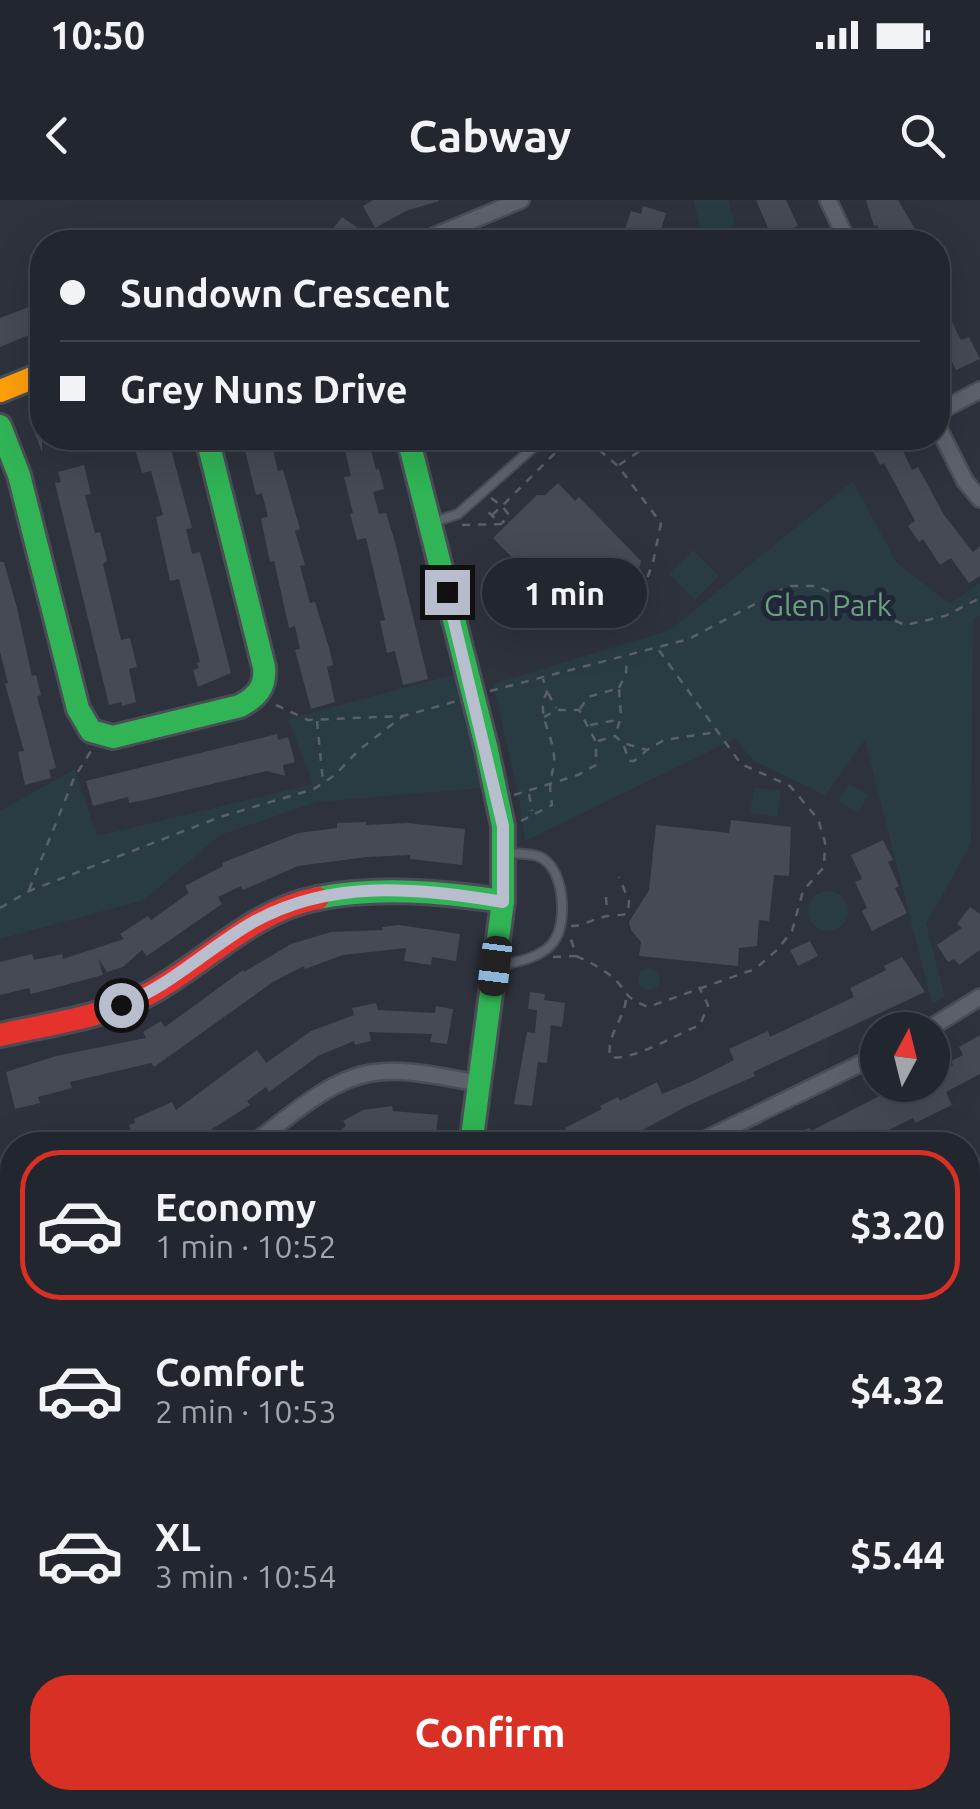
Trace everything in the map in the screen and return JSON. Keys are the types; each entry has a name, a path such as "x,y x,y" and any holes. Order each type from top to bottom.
{"street":[{"path":"449,230 521,200"},
{"path":"828,200 842,230"},
{"path":"0,390 30,379"},
{"path":"950,406 980,390"},
{"path":"0,426 19,474 78,708 84,724 100,736 127,734 240,706 262,689 264,667 210,450"},
{"path":"412,450 440,525 497,797 504,853 503,902 473,1132"},
{"path":"949,450 965,481 980,499"},
{"path":"0,1035 136,999 250,924 293,905 327,896 404,888 503,902"},
{"path":"950,1016 980,997"},
{"path":"721,1132 860,1064"},
{"path":"270,1132 334,1087 368,1074 403,1072 480,1083"}],"lane":[{"path":"440,525 531,450"},
{"path":"495,966 524,961 544,950 556,940 560,922 560,893 551,864 539,856 504,853"}],"path":[{"path":"492,516 554,454 552,450"},
{"path":"554,607 576,627 632,614 653,563 661,524 618,466 599,450"},
{"path":"618,466 646,450"},
{"path":"440,525 500,524 510,514 490,498 474,514"},
{"path":"482,506 500,524"},
{"path":"460,525 466,521"},
{"path":"483,692 658,649 707,630 789,586 818,586 905,625 945,616 980,598"},
{"path":"626,998 648,1007 699,986 755,970 792,931 803,890 824,867 825,842 818,820 790,786 742,764 658,649"},
{"path":"615,736 626,656"},
{"path":"542,678 557,710"},
{"path":"579,710 588,697 619,688"},
{"path":"521,821 552,805 550,785 555,761 542,701 548,692"},
{"path":"255,698 268,700 308,720 404,716 464,699"},
{"path":"544,717 557,710 579,710"},
{"path":"497,797 550,785 596,764 596,742 579,710"},
{"path":"0,908 28,891 220,817 314,789 404,716"},
{"path":"317,719 324,782"},
{"path":"590,726 618,720"},
{"path":"623,743 628,760 634,761 664,740 720,732"},
{"path":"28,891 74,778 100,736"},
{"path":"615,736 623,743 647,750"},
{"path":"596,742 615,736"},
{"path":"528,792 532,812"},
{"path":"560,922 574,927 607,915 628,913 629,901 620,878"},
{"path":"606,897 607,915"},
{"path":"570,939 576,956"},
{"path":"544,950 555,958 576,956 616,980 626,998 608,1050 615,1059 638,1054 700,1025 708,1005 699,986"}],"green space":[{"path":"693,200 728,200 735,224 727,230 701,230"},
{"name":"Glen Park","path":"853,481 896,562 950,604 980,583 980,616 973,619 971,844 926,924 945,997 932,1004 865,740 825,795 754,761 735,739 525,841 493,684 670,630"},
{"path":"693,550 719,576 695,600 669,574"},
{"path":"509,565 550,605 530,626 488,586"},
{"path":"456,674 481,788 317,802 220,835 144,900 0,939 0,811 75,769 97,836 313,784 288,719"},
{"path":"849,784 869,795 858,813 838,801"},
{"path":"754,787 781,791 777,817 750,813"},
{"path":"828,891 842,897 848,911 842,925 828,931 814,925 808,911 814,897"},
{"path":"649,968 657,971 657,987 649,990 641,987 638,979 641,971"}],"building":[{"path":"373,200 439,201 406,211 375,228 363,206"},
{"path":"756,200 786,200 798,226 795,230 769,230"},
{"path":"866,200 898,200 916,230 880,230 874,226"},
{"path":"643,206 666,213 661,230 625,230 631,211 641,214"},
{"path":"342,217 361,230 332,230"},
{"path":"30,307 30,335 0,347 0,318"},
{"path":"950,318 961,340 969,337 980,359 956,370 950,358"},
{"path":"135,450 171,450 192,528 186,529 192,554 200,552 231,673 198,687 193,670 199,668 200,662 179,579 170,581 156,517 163,515 151,471 142,473"},
{"path":"245,450 273,450 278,471 283,470 300,529 295,531 305,565 300,566 330,651 333,665 327,667 335,702 311,709 295,650 300,649 295,626 289,628 274,561 270,562 261,518 268,517 262,493 256,495"},
{"path":"345,450 371,450 384,489 373,492 379,514 386,513 395,542 428,679 403,685 395,651 387,653 380,621 385,620 366,538 357,540 350,514 353,513 344,477 351,476"},
{"path":"903,450 912,470 918,467 944,515 973,552 980,546 980,576 969,583 951,558 940,565 923,539 919,542 908,526 915,521 884,463 880,465 873,451"},
{"path":"84,465 91,494 85,495 95,533 100,532 107,561 103,564 121,640 130,638 137,667 129,669 136,702 122,706 121,702 109,705 55,483 61,482 58,472"},
{"path":"558,483 575,501 579,497 641,561 627,611 577,624 493,538 537,495 545,495"},
{"path":"0,562 4,562 17,608 32,676 36,675 41,695 37,696 56,768 49,770 51,778 25,785 18,752 24,751 0,652"},
{"path":"277,734 278,740 288,737 295,762 283,765 285,776 267,771 145,800 129,803 128,797 93,806 86,781"},
{"path":"731,820 791,827 789,876 774,875 769,921 759,920 757,946 739,948 738,966 639,956 641,942 629,922 649,890 656,825 729,833"},
{"path":"337,823 465,829 462,865 410,859 410,855 298,866 218,897 222,904 147,956 142,950 123,967 107,972 98,958 103,975 31,994 29,988 0,995 0,962 32,954 34,960 62,954 63,959 124,939 120,934 148,916 151,920 189,893 185,886 223,866 222,863 298,833 337,828"},
{"path":"883,840 893,860 888,862 899,886 895,888 907,913 872,931 862,911 867,908 855,882 862,879 851,855"},
{"path":"970,907 980,914 980,950 959,965 954,959 948,962 937,945 962,928 957,924"},
{"path":"399,925 460,934 456,961 432,957 431,965 404,961 406,948 343,955 305,969 304,966 273,982 154,1067 151,1063 70,1082 72,1088 38,1097 40,1103 15,1109 6,1072 56,1056 146,1038 143,1032 161,1021 165,1027 243,970 291,944 331,932 383,930 382,927"},
{"path":"810,941 818,956 798,966 790,950"},
{"path":"902,957 925,992 882,1012 860,1012 860,1022 753,1072 755,1076 639,1132 567,1132 565,1128 618,1097 620,1101 657,1082 662,1094 693,1081 734,1060 729,1049 768,1031 770,1037 854,997 850,988 886,970 884,966"},
{"path":"530,992 545,994 544,1000 565,1003 562,1027 551,1025 547,1063 538,1062 532,1106 514,1104 527,1032 535,1033 537,1010 528,1009"},
{"path":"376,1003 378,1010 435,1013 436,1006 453,1009 447,1044 430,1042 432,1034 369,1032 371,1041 355,1045 354,1041 318,1056 269,1092 266,1087 247,1101 250,1105 207,1132 132,1132 129,1125 135,1123 134,1119 172,1102 176,1110 257,1050 266,1063 311,1031 354,1015 352,1008"},
{"path":"980,1035 980,1074 950,1090 951,1061 963,1055 959,1047"},
{"path":"950,1101 952,1105 915,1123 913,1118 887,1132 801,1132 809,1128 811,1131 868,1102"},
{"path":"392,1106 393,1111 438,1115 436,1132 338,1132 346,1126 343,1121 363,1110"}],"traffic: fast":[{"path":"0,426 19,475 78,709 91,731 113,737 240,706 262,686 264,667 210,450"},
{"path":"411,450 503,826 503,901 473,1132"},
{"path":"318,898 364,892 411,892 503,901"}],"traffic: slow":[{"path":"0,391 30,379"}],"traffic: jam":[{"path":"0,1035 76,1019 132,1001 171,981 250,926 318,898"}],"route":[{"path":"121,1005 150,993 250,924 293,905 364,890 404,888 503,902 503,826 447,592"}]}
